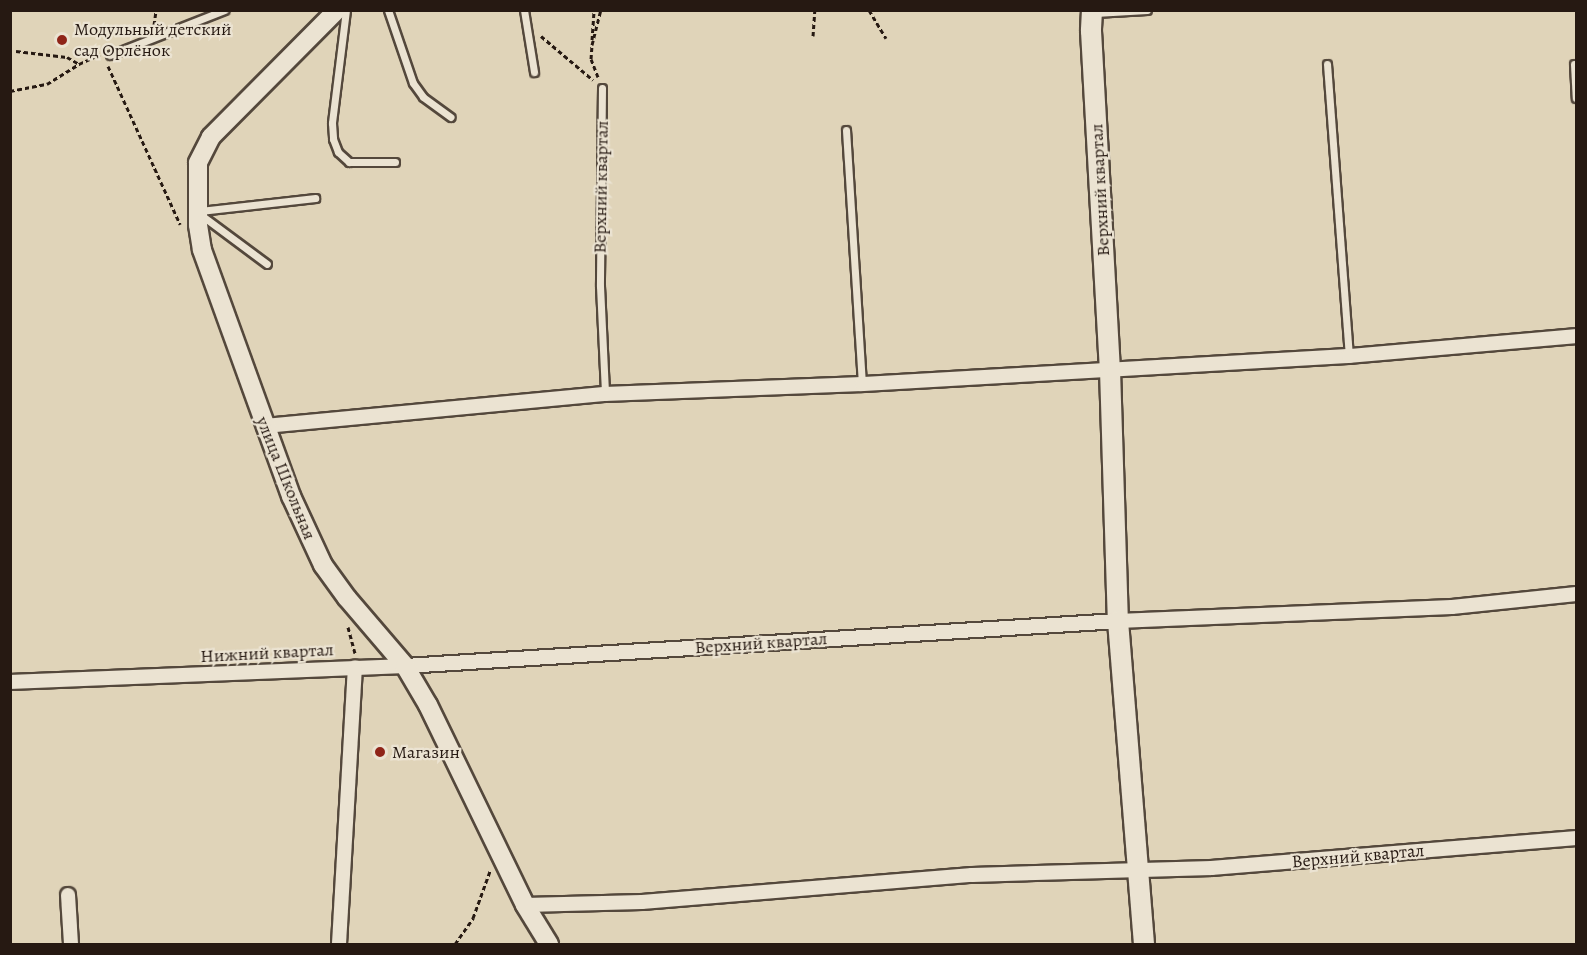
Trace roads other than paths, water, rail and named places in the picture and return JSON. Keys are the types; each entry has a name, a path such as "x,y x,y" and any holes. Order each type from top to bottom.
{"main road":[{"name":"Верхний квартал","path":"1092,12 1091,31 1110,370 1118,621 1144,945"}],"street":[{"name":"улица Школьная","path":"338,10 211,137 198,163 197,211 202,250 264,426 291,496 323,565 347,598 405,666 428,705 525,905 549,945"},
{"path":"264,426 605,394 862,384 1349,356 1576,336"},
{"path":"1118,621 1452,607 1576,594"},
{"name":"Верхний квартал","path":"355,667 405,666 1118,621"},
{"name":"Нижний квартал","path":"10,682 355,667 339,945"},
{"name":"Верхний квартал","path":"525,905 642,902 972,875 1212,868 1576,838"},
{"path":"68,895 71,945"}],"lane":[{"path":"111,55 224,10"},
{"path":"346,10 332,123 333,139 338,152 349,162 395,162"},
{"path":"388,10 413,83 423,98 451,117"},
{"path":"524,10 534,72"},
{"path":"1092,12 1146,10"},
{"path":"1327,64 1349,356"},
{"path":"1574,64 1576,98"},
{"name":"Верхний квартал","path":"602,88 600,286 605,394"},
{"path":"846,130 862,384"},
{"path":"197,211 315,198"},
{"path":"197,211 267,264"}],"place":[{"name":"Модульный детский сад Орлёнок","path":"62,40"},
{"name":"Магазин","path":"380,752"}]}
